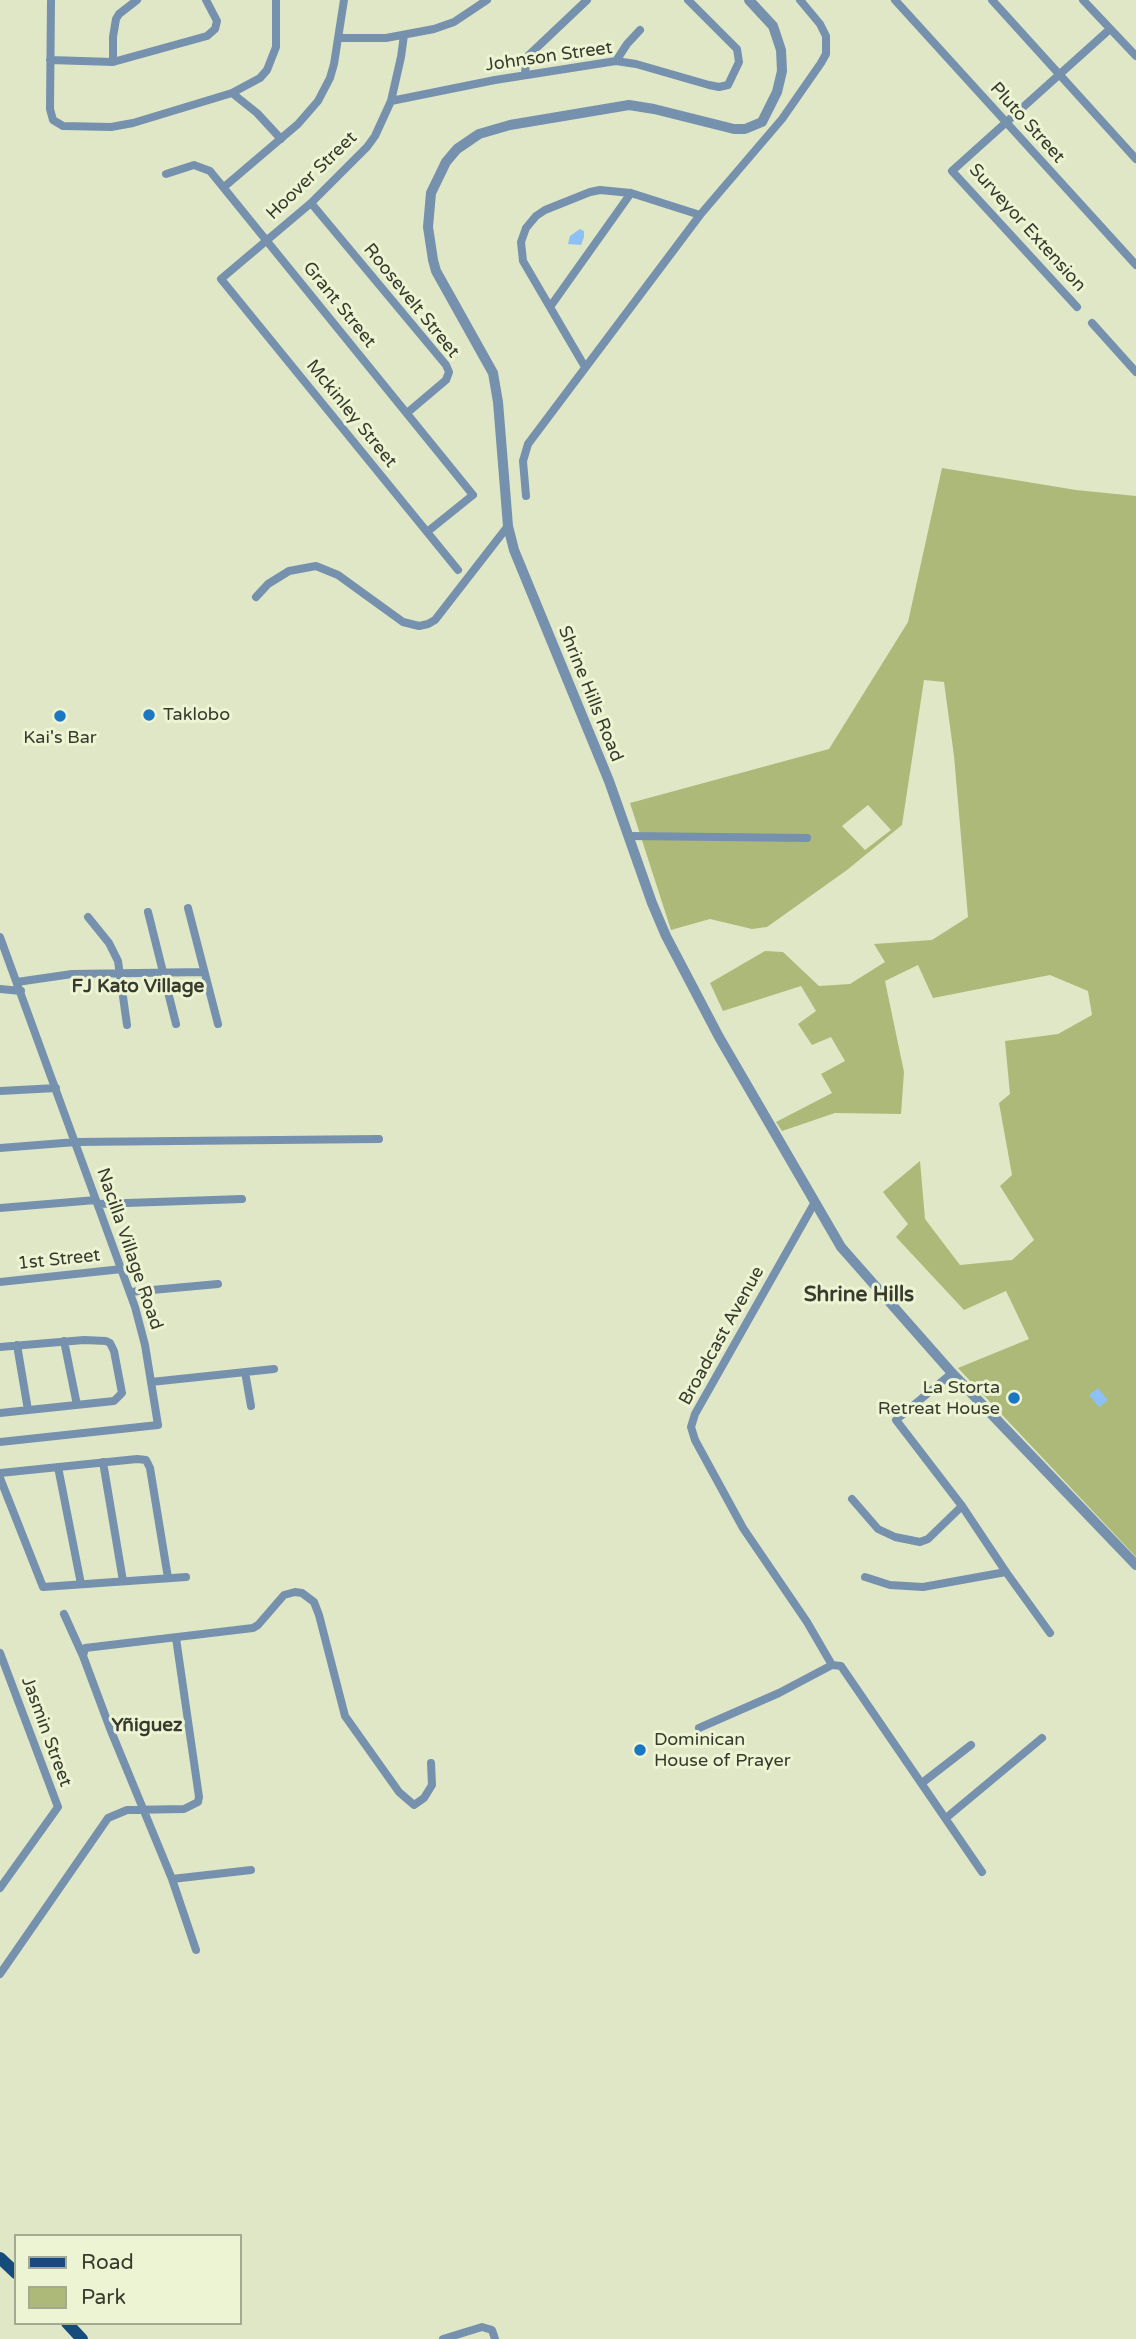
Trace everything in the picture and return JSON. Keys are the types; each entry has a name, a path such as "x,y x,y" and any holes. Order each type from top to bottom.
{"main road":[{"path":"0,2258 14,2271"},
{"path":"69,2325 82,2339"}],"street":[{"path":"51,0 51,115 53,121 63,126 122,126 232,93 260,78 276,47 276,0"},
{"path":"113,62 116,19 137,0"},
{"path":"50,60 113,62 206,36 215,29 216,21 206,0"},
{"path":"224,187 298,124 318,101 330,78 340,38 344,0"},
{"path":"340,38 376,38 434,29 454,22 488,0"},
{"path":"525,75 529,55 587,0"},
{"name":"Johnson Street","path":"391,101 525,75 616,61 651,67 709,85 728,85 739,62 737,48 688,0"},
{"name":"Shrine Hills Road","path":"749,0 773,26 781,50 782,71 777,92 762,122 745,129 734,129 629,105 557,116 479,134 457,149 438,177 429,208 433,260 436,271 493,373 498,402 508,526 514,550 609,781 652,903 690,984 841,1247 952,1373 1136,1565"},
{"path":"526,496 523,461 528,444 700,215 782,119 826,54 826,36 820,24 800,0"},
{"name":"Pluto Street","path":"895,0 1136,265"},
{"path":"992,0 1136,159"},
{"path":"1083,0 1136,57"},
{"path":"1006,123 1110,29"},
{"path":"616,61 640,30"},
{"name":"Hoover Street","path":"221,279 311,203 367,147 391,101 404,35"},
{"path":"232,93 257,113 281,139"},
{"name":"Surveyor Extension","path":"1006,123 953,171 1077,307"},
{"name":"Grant Street","path":"166,174 188,166 200,166 210,171 474,495 427,532"},
{"path":"585,367 523,261 521,242 526,228 536,216 545,211 590,192 612,190 631,193 700,215"},
{"path":"550,307 631,193"},
{"name":"Roosevelt Street","path":"311,203 446,365 449,372 446,380 407,413"},
{"name":"Mckinley Street","path":"221,279 457,570"},
{"path":"1091,323 1136,373"},
{"path":"256,597 268,584 289,571 316,566 338,575 404,622 419,626 428,624 435,620 508,526"},
{"path":"628,836 807,838"},
{"path":"188,908 218,1024"},
{"path":"148,912 176,1024"},
{"path":"89,916 115,952 127,1025"},
{"name":"Nacilla Village Road","path":"0,937 130,1292 140,1324 158,1425 0,1443"},
{"path":"0,989 72,974 204,972"},
{"path":"0,1091 56,1088"},
{"path":"0,1147 76,1142 379,1139"},
{"path":"0,1208 97,1202 242,1199"},
{"name":"Broadcast Avenue","path":"815,1202 695,1414 691,1427 695,1440 743,1528 807,1622 832,1665"},
{"name":"1st Street","path":"0,1282 122,1269"},
{"path":"130,1292 218,1284"},
{"path":"0,1347 100,1339 110,1343 114,1351 122,1393 119,1399 0,1413"},
{"path":"64,1341 77,1405"},
{"path":"17,1345 28,1410"},
{"path":"150,1382 274,1369"},
{"path":"245,1372 251,1406"},
{"path":"952,1373 895,1420 962,1506 1050,1633"},
{"path":"168,1578 146,1460 103,1462 0,1475 43,1587 186,1577"},
{"path":"103,1462 123,1581"},
{"path":"58,1467 81,1584"},
{"path":"852,1499 878,1529 895,1537 920,1542 928,1539 962,1506"},
{"path":"865,1577 890,1585 923,1587 1006,1572"},
{"path":"83,1656 89,1645 253,1628 284,1595 302,1593 314,1602 319,1615 345,1716 399,1792 414,1805 424,1798 432,1785 431,1763"},
{"path":"64,1614 172,1879 197,1950"},
{"path":"0,1974 108,1818 127,1810 184,1809 194,1805 199,1797 176,1638"},
{"name":"Jasmin Street","path":"0,1655 58,1807 0,1888"},
{"path":"699,1728 779,1693 832,1665 841,1666 982,1872"},
{"path":"946,1818 1042,1738"},
{"path":"922,1783 971,1745"},
{"path":"172,1879 251,1870"},
{"path":"443,2339 482,2327 494,2335"}],"green space":[{"path":"942,468 1076,490 1136,496 1136,1557 958,1368 1029,1339 1006,1291 964,1310 896,1237 908,1224 883,1192 920,1161 925,1219 960,1265 1012,1260 1034,1240 1000,1186 1012,1175 999,1103 1010,1094 1005,1041 1058,1034 1092,1015 1088,991 1050,975 933,998 918,965 885,981 904,1072 901,1114 835,1113 782,1131 776,1122 832,1093 821,1074 845,1061 831,1037 812,1045 798,1024 816,1011 801,986 723,1011 710,983 765,951 783,952 819,986 850,984 885,962 874,944 932,940 968,917 954,756 944,682 924,680 902,825 847,870 767,927 752,929 710,919 671,930 630,803 829,749 908,622","holes":["868,805 891,830 865,850 842,826"]}],"water":[{"path":"580,229 584,231 581,245 568,244 570,236"},
{"path":"1098,1388 1108,1400 1099,1407 1089,1395"}],"place":[{"name":"Taklobo","path":"149,715"},
{"name":"Kai's Bar","path":"60,716"},
{"name":"La Storta Retreat House","path":"1014,1398"},
{"name":"Dominican House of Prayer","path":"640,1750"}],"district":[{"name":"FJ Kato Village","path":"138,987"},
{"name":"Shrine Hills","path":"859,1295"},
{"name":"Yñiguez","path":"147,1726"}]}
